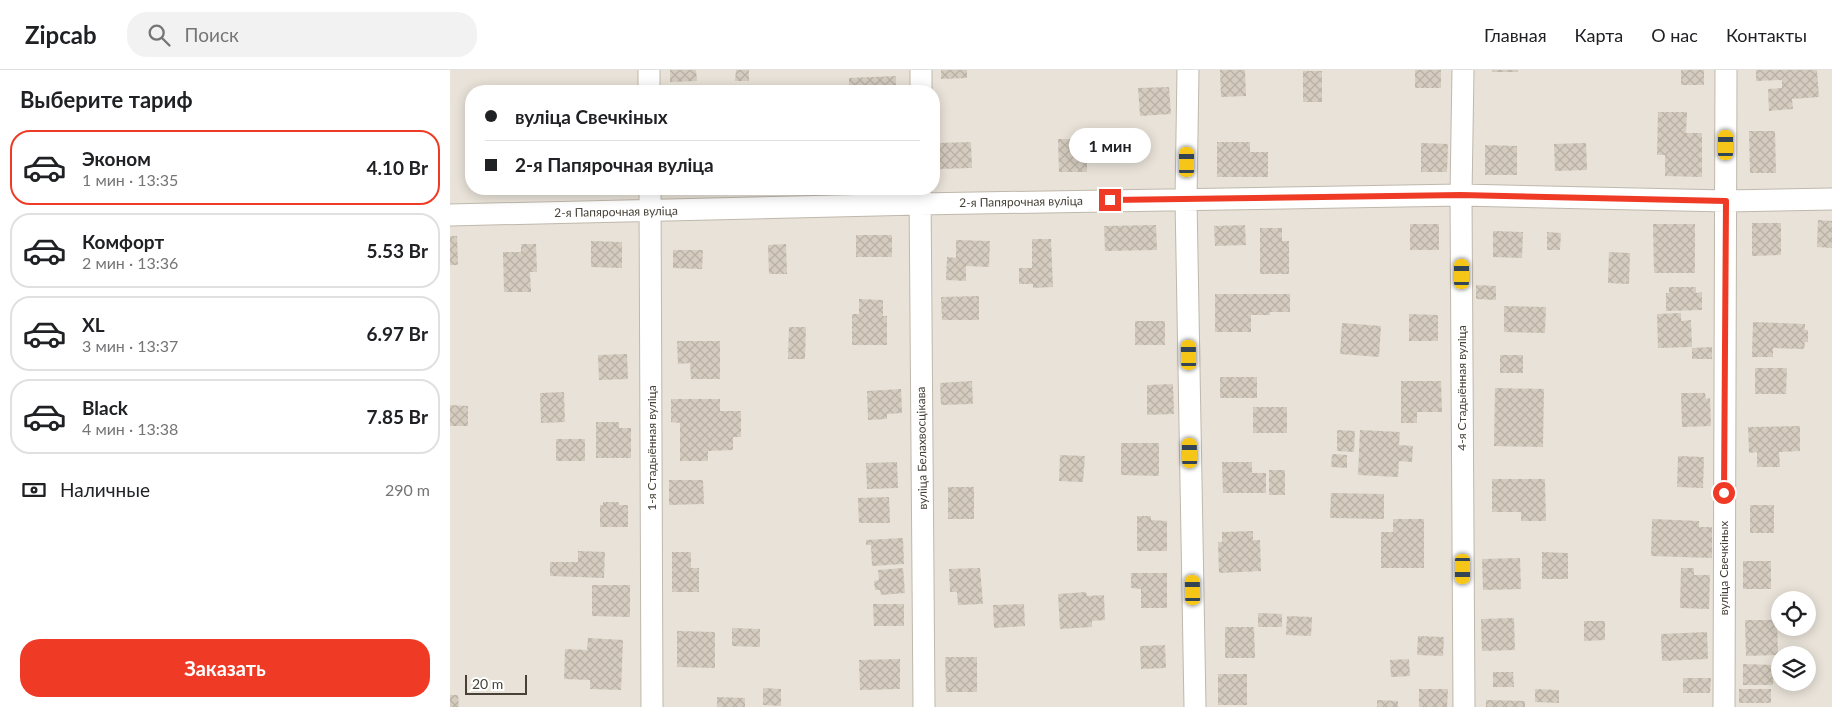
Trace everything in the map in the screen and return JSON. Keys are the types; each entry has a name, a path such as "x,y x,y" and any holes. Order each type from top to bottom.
{"street":[{"path":"649,70 649,85"},
{"path":"921,70 921,85"},
{"path":"1188,70 1186,199 1195,707"},
{"name":"4-я Стадыённая вуліца","path":"1463,70 1461,195 1464,707"},
{"name":"вуліца Свечкіных","path":"1724,707 1726,70"},
{"name":"1-я Стадыённая вуліца","path":"650,195 652,707"},
{"name":"2-я Папярочная вуліца","path":"450,215 651,211 920,196 1186,199 1461,195 1726,201 1832,199"},
{"name":"вуліца Белахвосцікава","path":"920,196 924,707"}],"shaded area":[{"path":"450,70 1832,70 1832,707 450,707"}],"building":[{"path":"670,70 696,70 697,81 670,82"},
{"path":"736,70 749,70 749,81 735,81"},
{"path":"941,70 967,70 967,78 941,79"},
{"path":"1220,70 1245,70 1246,96 1221,97"},
{"path":"1415,70 1441,70 1441,88 1415,88"},
{"path":"1492,70 1518,70 1518,72 1492,72"},
{"path":"1681,70 1704,70 1704,85 1681,85"},
{"path":"1756,70 1817,70 1819,97 1792,99 1793,109 1769,111 1768,89 1782,88 1782,80 1756,81"},
{"path":"1303,71 1322,71 1322,102 1303,102"},
{"path":"896,76 896,85 849,85 849,78"},
{"path":"1169,87 1171,114 1140,116 1138,88"},
{"path":"1658,112 1687,112 1686,133 1702,133 1702,177 1665,176 1665,155 1657,155"},
{"path":"1749,131 1775,131 1776,173 1750,173"},
{"path":"1058,139 1087,139 1087,172 1059,172"},
{"path":"971,142 972,168 940,169 940,143"},
{"path":"1217,142 1250,142 1250,152 1268,152 1268,177 1217,177"},
{"path":"1421,143 1448,144 1447,172 1421,172"},
{"path":"1586,143 1587,170 1555,171 1554,144"},
{"path":"1485,145 1517,146 1517,175 1485,175"},
{"path":"1818,220 1832,221 1832,248 1817,247"},
{"path":"1752,223 1781,223 1781,255 1752,256"},
{"path":"1410,224 1439,224 1439,250 1410,250"},
{"path":"1653,224 1695,224 1695,273 1654,273"},
{"path":"1156,225 1157,250 1105,251 1104,226"},
{"path":"1245,225 1246,245 1215,246 1214,226"},
{"path":"1260,228 1282,228 1282,241 1289,241 1289,274 1260,274"},
{"path":"1493,231 1523,232 1522,258 1493,257"},
{"path":"1547,232 1561,233 1560,250 1547,250"},
{"path":"856,235 892,235 892,257 856,257"},
{"path":"450,236 457,236 458,265 450,265"},
{"path":"1032,239 1051,239 1053,287 1033,288 1033,284 1019,284 1019,268 1032,268"},
{"path":"956,240 990,241 989,267 966,266 966,281 946,280 947,257 956,258"},
{"path":"591,241 622,242 622,268 591,267"},
{"path":"521,244 536,244 537,272 530,272 531,292 504,292 503,252 521,252"},
{"path":"786,244 787,274 769,274 768,245"},
{"path":"673,250 703,250 702,269 673,268"},
{"path":"1609,252 1630,253 1629,284 1608,283"},
{"path":"1476,285 1496,286 1496,300 1476,299"},
{"path":"1669,287 1696,287 1696,293 1702,292 1702,310 1666,311 1666,293 1669,293"},
{"path":"1215,294 1290,294 1290,312 1270,312 1270,315 1251,315 1251,332 1215,332"},
{"path":"979,296 979,320 942,320 941,297"},
{"path":"859,299 883,300 883,316 887,316 887,345 852,345 852,314 859,314"},
{"path":"1504,306 1546,307 1545,333 1504,332"},
{"path":"1681,313 1681,321 1691,320 1692,347 1658,348 1657,314"},
{"path":"1409,314 1438,315 1438,341 1409,341"},
{"path":"1135,321 1165,321 1165,345 1135,345"},
{"path":"1753,322 1805,324 1805,330 1808,330 1808,342 1805,342 1804,349 1773,348 1773,357 1752,357"},
{"path":"1342,323 1381,326 1379,357 1340,354"},
{"path":"789,327 806,327 805,359 788,359"},
{"path":"677,341 720,341 720,379 691,379 690,363 678,364"},
{"path":"1712,347 1712,359 1692,359 1692,348"},
{"path":"627,354 628,379 599,380 598,355"},
{"path":"1500,355 1523,355 1523,373 1500,373"},
{"path":"1755,368 1787,368 1786,394 1755,394"},
{"path":"1220,377 1257,377 1257,398 1220,398"},
{"path":"972,381 973,404 941,405 940,383"},
{"path":"1401,381 1441,381 1442,412 1417,412 1417,423 1401,423"},
{"path":"1173,384 1174,414 1147,415 1147,385"},
{"path":"1495,388 1544,389 1543,447 1494,446"},
{"path":"901,389 902,413 887,414 887,419 868,420 867,391"},
{"path":"564,392 565,422 541,423 540,393"},
{"path":"1681,393 1705,393 1706,399 1710,398 1711,426 1682,427"},
{"path":"671,399 720,399 720,411 741,411 741,437 733,437 733,450 708,451 708,461 680,461 680,423 671,422"},
{"path":"450,405 468,406 468,426 450,426"},
{"path":"1253,407 1287,407 1287,433 1253,433"},
{"path":"596,422 619,422 619,428 631,428 631,458 596,458"},
{"path":"1800,426 1800,451 1779,452 1780,467 1757,467 1757,452 1749,453 1748,427"},
{"path":"1337,430 1355,431 1354,452 1337,451"},
{"path":"1360,430 1400,432 1399,445 1413,446 1412,462 1399,461 1398,477 1358,475"},
{"path":"556,439 585,439 585,461 556,461"},
{"path":"1121,443 1159,443 1159,476 1121,475"},
{"path":"1332,454 1347,455 1347,468 1331,467"},
{"path":"1060,455 1085,456 1083,482 1059,481"},
{"path":"1678,456 1704,457 1703,488 1677,487"},
{"path":"897,462 898,488 867,489 866,463"},
{"path":"1222,462 1252,462 1252,473 1266,473 1266,493 1223,493"},
{"path":"1269,470 1285,470 1285,495 1269,495"},
{"path":"1492,479 1545,479 1546,521 1521,521 1521,512 1492,512"},
{"path":"669,480 703,480 704,504 669,505"},
{"path":"948,487 974,487 974,519 948,519"},
{"path":"1331,493 1384,494 1384,519 1330,518"},
{"path":"889,497 890,523 859,523 858,498"},
{"path":"603,502 619,502 619,505 628,505 628,527 600,527 600,505 603,505"},
{"path":"1750,505 1774,505 1774,533 1750,533"},
{"path":"1137,516 1151,516 1151,520 1167,521 1167,551 1137,551"},
{"path":"1393,519 1424,519 1424,568 1381,568 1381,532 1393,532"},
{"path":"1652,519 1699,521 1699,527 1712,527 1712,558 1651,556"},
{"path":"1253,531 1253,540 1260,540 1261,571 1219,573 1218,542 1222,542 1222,532"},
{"path":"903,538 904,564 872,566 871,545 866,545 866,540"},
{"path":"578,551 605,552 604,578 550,576 550,562 578,562"},
{"path":"672,552 691,552 691,568 699,568 699,592 672,592"},
{"path":"1542,552 1568,553 1568,579 1542,579"},
{"path":"1520,558 1521,589 1483,590 1482,559"},
{"path":"1743,561 1771,561 1771,589 1743,589"},
{"path":"903,568 905,593 881,595 880,590 875,590 874,581 879,580 878,570"},
{"path":"980,568 983,604 958,605 957,592 950,592 949,569"},
{"path":"1681,568 1694,568 1694,575 1710,575 1709,609 1680,608"},
{"path":"1131,573 1167,573 1167,608 1141,608 1141,589 1131,588"},
{"path":"592,585 630,585 630,617 592,616"},
{"path":"1086,592 1087,596 1104,595 1105,620 1092,621 1092,627 1060,629 1058,594"},
{"path":"873,604 904,604 904,626 874,626"},
{"path":"1024,604 1025,626 994,628 993,605"},
{"path":"1258,613 1282,614 1282,627 1258,627"},
{"path":"1287,616 1312,617 1311,636 1286,635"},
{"path":"1514,618 1515,650 1482,651 1481,619"},
{"path":"1745,620 1771,620 1771,636 1777,636 1778,646 1771,646 1771,655 1746,656"},
{"path":"1584,621 1605,621 1605,640 1584,641"},
{"path":"1225,627 1254,627 1255,658 1225,658"},
{"path":"732,628 760,629 760,647 732,646"},
{"path":"677,631 715,632 715,668 677,667"},
{"path":"1707,632 1708,659 1662,661 1661,634"},
{"path":"1418,636 1444,637 1443,656 1417,655"},
{"path":"588,638 623,640 621,690 590,689 590,680 564,679 565,649 587,650"},
{"path":"1165,645 1166,668 1141,669 1140,646"},
{"path":"945,657 977,657 977,692 946,692"},
{"path":"900,659 900,689 860,690 859,660"},
{"path":"1409,659 1410,676 1391,677 1390,660"},
{"path":"1743,664 1771,665 1771,685 1743,685"},
{"path":"1493,672 1513,672 1514,687 1493,687"},
{"path":"1218,674 1247,674 1247,705 1218,705"},
{"path":"1683,678 1711,678 1710,693 1683,693"},
{"path":"763,688 781,689 781,706 763,705"},
{"path":"1419,689 1448,689 1447,707 1419,707"},
{"path":"1535,689 1559,690 1559,703 1535,702"},
{"path":"1739,689 1771,689 1771,703 1739,703"},
{"path":"450,695 458,695 459,707 450,707"},
{"path":"717,697 745,698 745,707 717,707"},
{"path":"1377,700 1398,701 1398,707 1377,707"},
{"path":"1486,700 1525,701 1525,707 1486,707"}],"route":[{"path":"1110,200 1461,195 1726,201 1724,493"}]}
